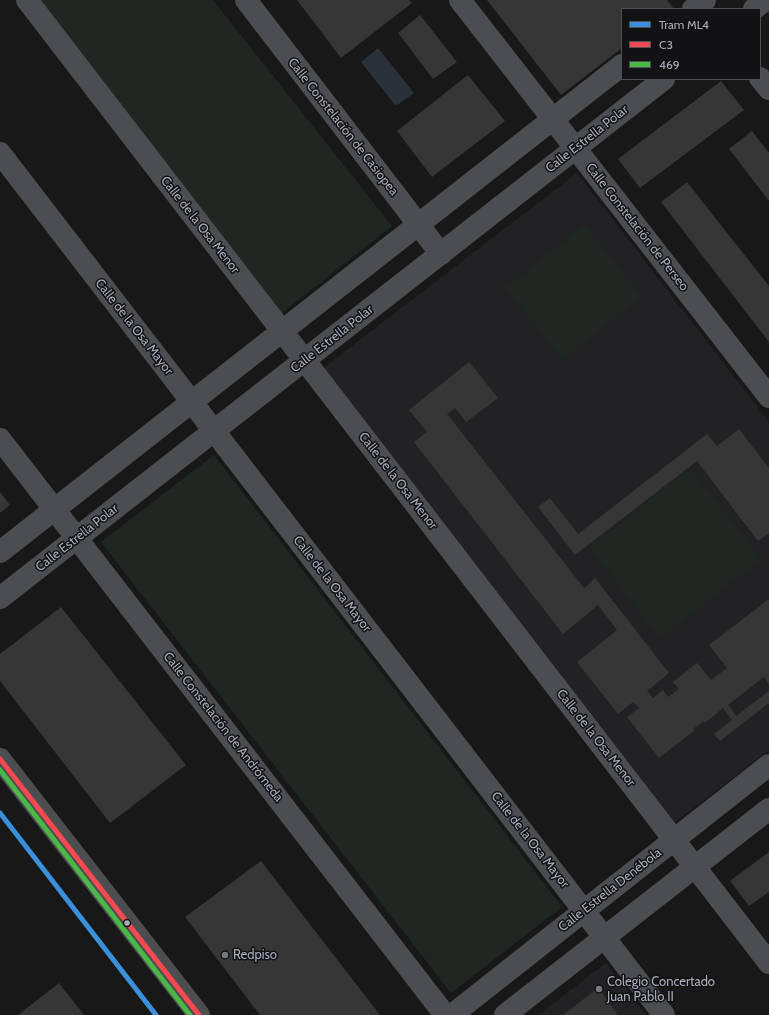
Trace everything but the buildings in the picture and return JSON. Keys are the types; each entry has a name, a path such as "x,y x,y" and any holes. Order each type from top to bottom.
{"street":[{"name":"Calle de la Osa Menor","path":"27,0 769,963"},
{"name":"Calle Constelación de Casiopea","path":"246,0 441,254"},
{"name":"Calle Constelación de Perseo","path":"460,0 769,396"},
{"path":"755,8 765,0"},
{"path":"0,552 621,66"},
{"path":"761,79 769,89"},
{"name":"Calle Estrella Polar","path":"0,598 663,80"},
{"name":"Calle de la Osa Mayor","path":"0,153 664,1015"},
{"name":"Calle Constelación de Andrómeda","path":"0,439 445,1015"},
{"path":"0,759 199,1015"},
{"name":"Calle Estrella Denébola","path":"452,1015 769,765"},
{"path":"506,1015 769,809"}],"shaded area":[{"path":"38,0 213,0 392,226 281,314"},
{"path":"378,48 414,93 396,106 361,62"},
{"path":"577,173 769,422 769,750 673,824 322,369"},
{"path":"584,225 641,296 563,359 506,288"},
{"path":"214,455 562,907 451,993 101,542"},
{"path":"691,469 761,560 660,638 590,547"},
{"name":"Colegio Concertado Juan Pablo II","path":"606,963 646,1015 538,1015"}],"tram line":[{"name":"ML4","path":"0,813 156,1015"}],"transit line":[{"name":"C3","path":"0,759 199,1015"},
{"name":"469","path":"0,770 190,1015"}],"place":[{"name":"Redpiso","path":"225,955"},
{"name":"Colegio Concertado Juan Pablo II","path":"599,989"}]}
